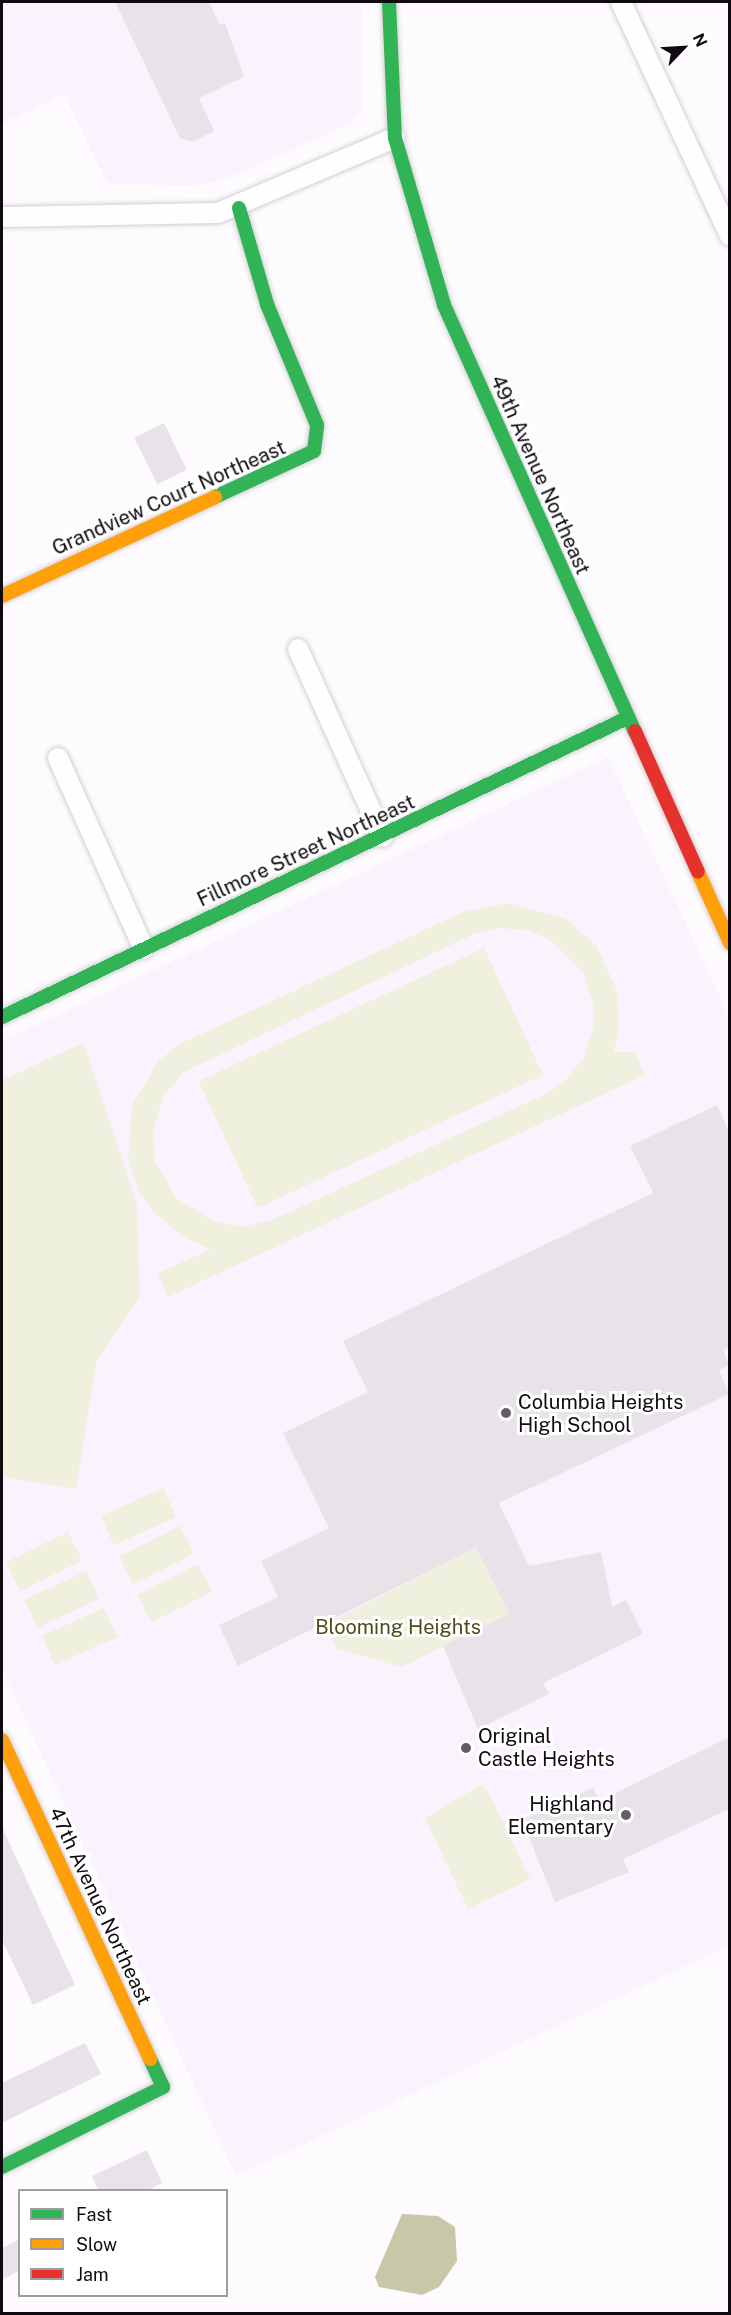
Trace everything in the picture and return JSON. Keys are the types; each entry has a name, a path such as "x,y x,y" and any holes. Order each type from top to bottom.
{"street":[{"name":"49th Avenue Northeast","path":"389,2 396,138 405,183 444,305 626,719 729,943"},
{"path":"621,2 729,236"},
{"path":"2,217 182,216 239,208 396,138"},
{"name":"Grandview Court Northeast","path":"2,596 314,451 317,425 267,304 239,208"},
{"path":"298,649 382,837"},
{"name":"Fillmore Street Northeast","path":"2,1017 626,719"},
{"path":"58,758 144,949"},
{"name":"47th Avenue Northeast","path":"2,1740 163,2087 2,2167"}],"shaded area":[{"path":"2,2 361,2 362,109 352,123 224,180 189,186 107,183 64,94 2,124"},
{"path":"608,757 729,1016 729,1946 236,2176 2,1669 2,1041"},
{"path":"402,2214 438,2216 455,2227 457,2261 439,2287 422,2295 379,2287 375,2277"}],"green space":[{"path":"509,903 566,919 596,945 617,991 619,1027 614,1052 634,1052 645,1075 168,1297 158,1273 211,1249 183,1237 153,1211 140,1194 128,1158 132,1106 159,1060 182,1043 463,912","holes":["497,928 527,930 549,939 583,972 593,1002 594,1027 584,1057 567,1079 548,1093 272,1220 243,1227 215,1222 176,1198 155,1161 153,1131 164,1095 184,1072 476,933"]},
{"path":"484,948 543,1075 258,1208 199,1081"},
{"path":"83,1043 137,1205 140,1297 97,1360 76,1489 2,1477 2,1080"},
{"path":"163,1488 176,1517 114,1545 101,1516"},
{"path":"180,1526 194,1554 133,1584 119,1557"},
{"path":"68,1532 82,1561 20,1591 6,1562"},
{"name":"Blooming Heights","path":"476,1548 509,1614 401,1667 336,1648 326,1624"},
{"path":"198,1564 212,1592 151,1622 137,1595"},
{"path":"86,1571 99,1599 37,1628 24,1600"},
{"path":"104,1608 117,1637 55,1665 42,1636"},
{"path":"480,1785 489,1793 530,1879 468,1909 425,1818"}],"building":[{"path":"115,2 209,2 220,25 225,23 244,77 199,98 214,131 192,142 180,138"},
{"path":"164,423 187,470 157,484 134,437"},
{"name":"Columbia Heights High School","path":"717,1105 729,1132 729,1347 723,1350 729,1365 719,1370 729,1394 499,1503 529,1566 601,1552 612,1607 626,1600 643,1634 543,1683 549,1694 478,1729 443,1646 509,1614 476,1548 238,1666 219,1625 278,1597 261,1561 329,1528 283,1433 368,1392 343,1341 653,1193 630,1146"},
{"name":"Highland Elementary","path":"729,1737 729,1809 623,1859 629,1872 555,1902 522,1820 593,1788 600,1801"},
{"path":"2,1827 75,1985 33,2005 2,1940"},
{"path":"85,2043 101,2074 2,2123 2,2083"},
{"path":"147,2150 162,2183 151,2189 98,2189 92,2176"},
{"path":"18,2240 18,2271 2,2280 2,2248"}],"traffic: fast":[{"path":"389,2 395,138 444,305 635,731"},
{"path":"215,497 314,451 317,425 267,304 239,208"},
{"path":"2,1017 625,719"},
{"path":"2,2167 163,2087 150,2059"}],"traffic: slow":[{"path":"2,596 215,497"},
{"path":"698,872 730,943"},
{"path":"2,1740 150,2059"}],"traffic: jam":[{"path":"635,731 698,872"}],"place":[{"name":"Columbia Heights High School","path":"506,1413"},
{"name":"Original Castle Heights","path":"466,1748"},
{"name":"Highland Elementary","path":"626,1815"}]}
